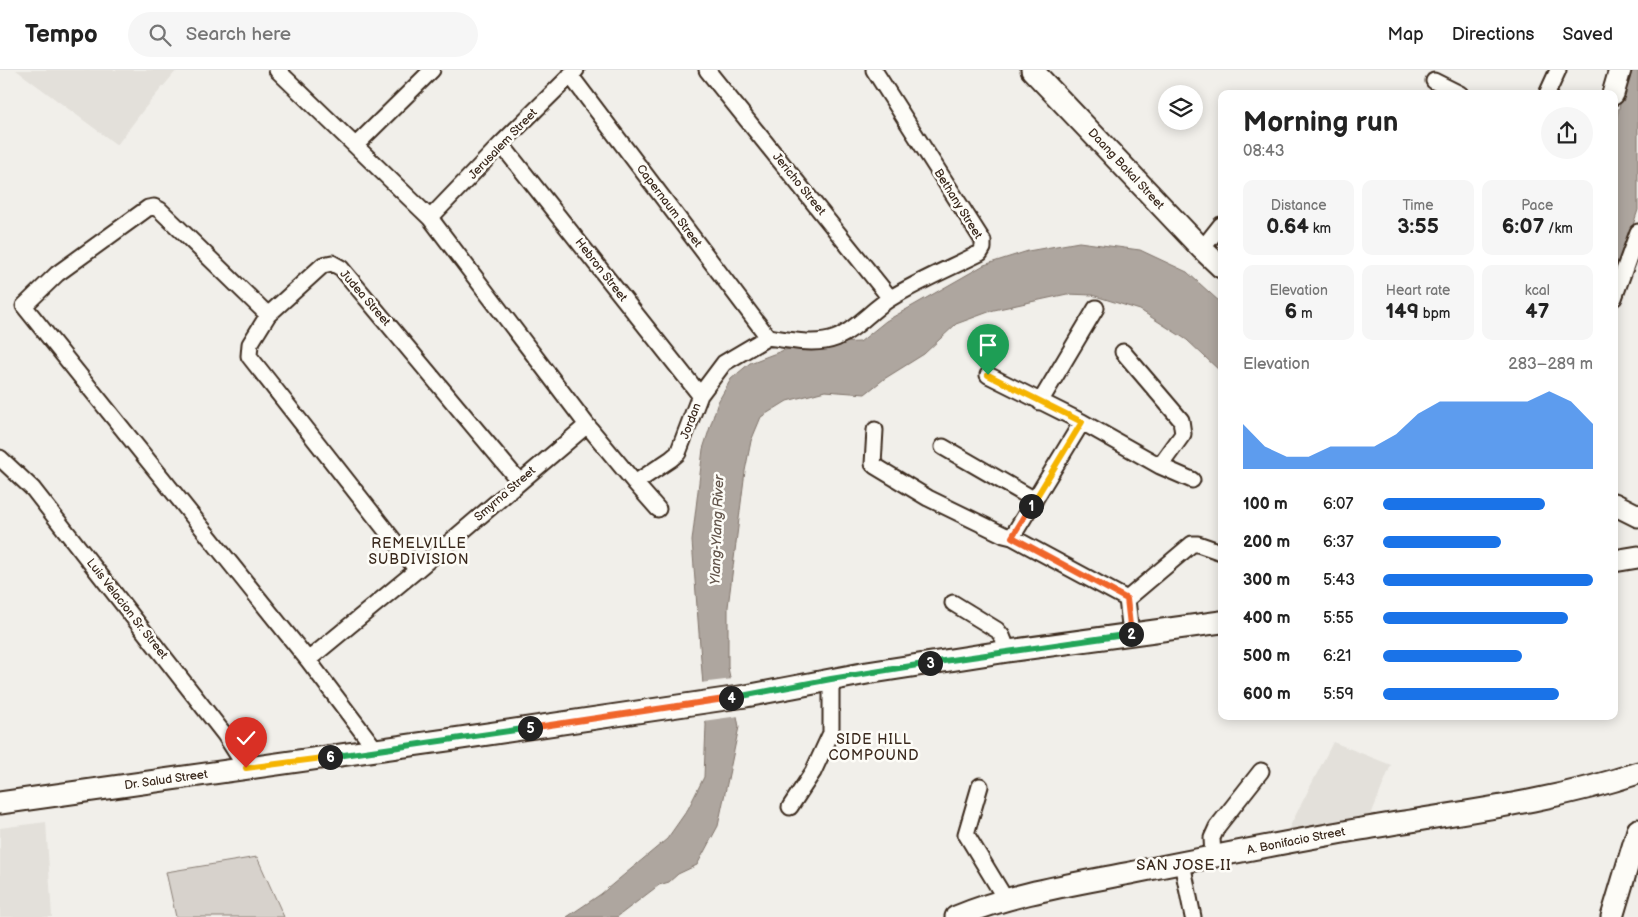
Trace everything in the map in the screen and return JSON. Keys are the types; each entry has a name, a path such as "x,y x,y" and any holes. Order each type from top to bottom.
{"main road":[{"name":"Daang Bakal Street","path":"1032,70 1218,264"},
{"path":"1614,90 1620,70"},
{"path":"1618,506 1638,516"},
{"path":"1618,560 1638,557"},
{"name":"Dr. Salud Street","path":"0,803 746,696 831,679 1218,622"},
{"name":"A. Bonifacio Street","path":"956,917 1036,892 1362,829 1456,815 1541,799 1604,784 1638,773"},
{"path":"1612,917 1638,830"}],"street":[{"path":"356,145 432,70"},
{"name":"Jericho Street","path":"707,70 890,298"},
{"name":"Bethany Street","path":"768,337 817,342 836,338 890,298 980,253 983,248 983,241 874,70"},
{"path":"1548,90 1558,70"},
{"path":"285,73 430,218 587,425 658,508"},
{"name":"Jerusalem Street","path":"430,218 573,73"},
{"name":"Capernaum Street","path":"573,73 768,337"},
{"path":"1434,81 1452,90"},
{"name":"Hebron Street","path":"501,144 700,395"},
{"path":"268,314 160,210 154,207 148,208 57,274 24,306 308,660 376,750"},
{"path":"1202,249 1218,229"},
{"path":"1618,287 1638,232"},
{"name":"Judea Street","path":"417,570 249,356 250,344 268,314 323,265 332,263 341,268 519,481"},
{"path":"1040,402 1096,308"},
{"name":"Jordan","path":"635,483 678,453 700,395 724,364 768,337"},
{"path":"1123,352 1181,420 1183,434 1160,466"},
{"path":"988,375 1082,422 1160,466 1192,480"},
{"path":"1012,537 1082,422"},
{"name":"Smyrna Street","path":"308,660 587,425"},
{"path":"876,430 873,464 875,466 928,498 1004,536 1012,537 1127,599"},
{"path":"943,447 1035,500"},
{"name":"Luis Velacion Sr. Street","path":"0,458 33,489 225,735 246,768"},
{"path":"1127,599 1192,544 1198,544 1218,551"},
{"path":"1127,599 1131,634"},
{"path":"952,602 997,630 1002,636 1008,652"},
{"path":"790,807 813,772 830,733 831,679"},
{"path":"1213,857 1212,838 1216,827 1261,771"},
{"path":"980,786 966,834 1006,900"},
{"path":"1182,863 1193,917"}],"shaded area":[{"path":"16,70 177,70 117,145"},
{"path":"1333,742 1391,765 1371,815 1288,830"},
{"path":"46,822 52,917 0,917 0,828"},
{"path":"257,857 284,917 176,917 166,872"}],"water":[{"path":"1629,70 1638,70 1638,210 1618,270 1618,112"},
{"name":"Ylang-Ylang River","path":"1079,242 1140,250 1187,272 1218,300 1218,369 1187,340 1140,310 1092,295 1067,294 994,310 956,324 924,354 884,379 865,394 825,391 787,401 761,417 751,441 745,471 728,607 728,667 739,727 718,826 697,865 678,874 669,882 659,885 617,917 567,917 601,894 667,839 688,809 704,777 706,725 692,541 703,449 718,402 731,379 750,363 784,350 830,343 860,342 886,321 984,265 1028,251"}],"pier":[{"path":"733,679 739,716 703,721 700,683"}],"district":[{"name":"REMELVILLE SUBDIVISION","path":"419,552"},
{"name":"SIDE HILL COMPOUND","path":"874,748"},
{"name":"SAN JOSE II","path":"1184,865"}],"route":[{"path":"246,768 746,696 831,679 1131,634 1127,599 1012,537 1082,422 988,375"}]}
